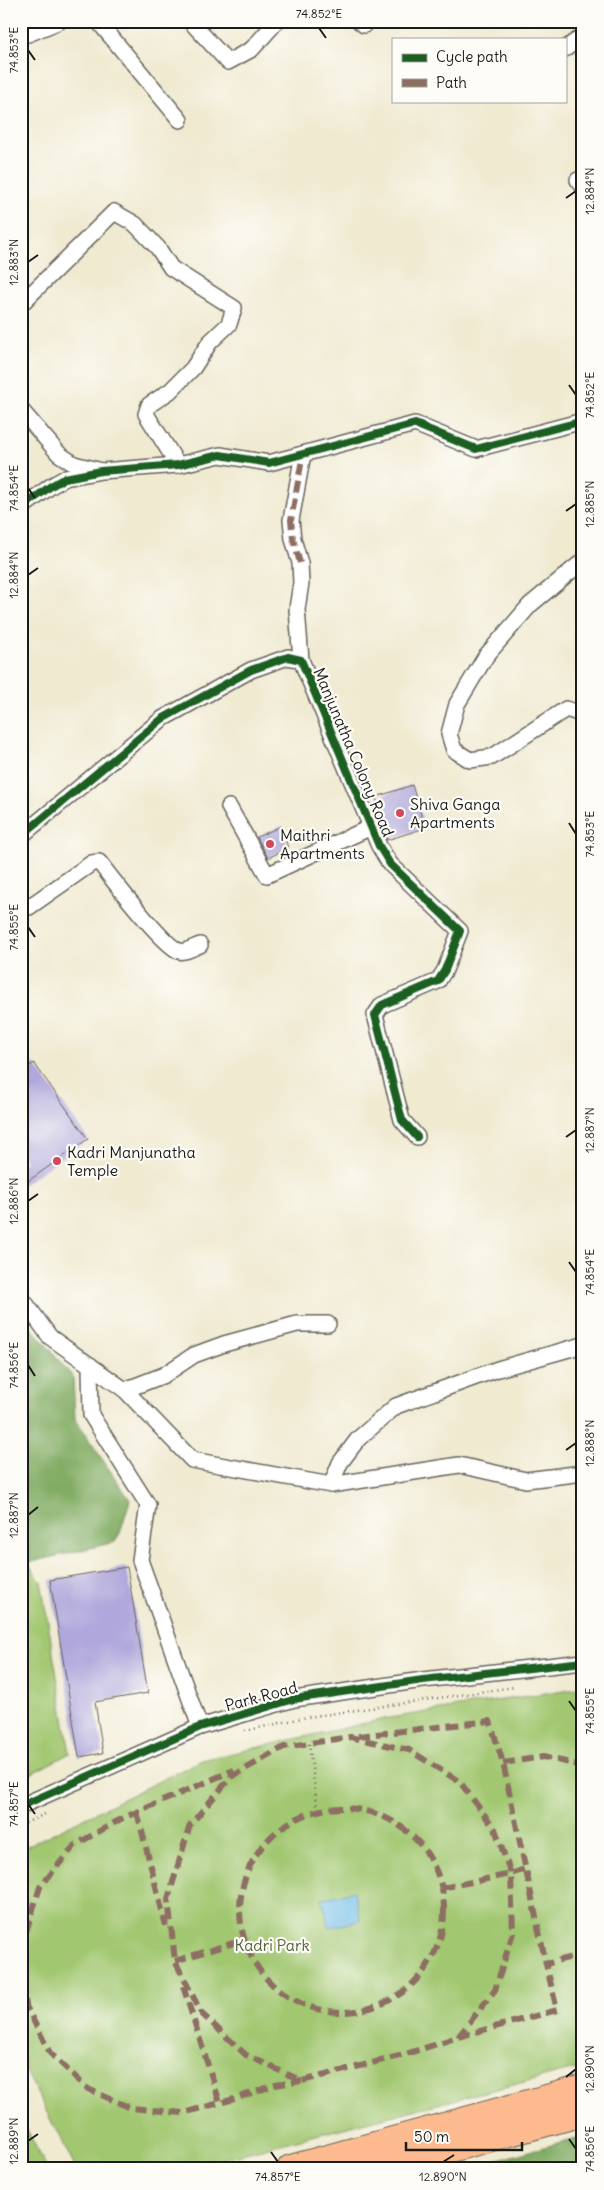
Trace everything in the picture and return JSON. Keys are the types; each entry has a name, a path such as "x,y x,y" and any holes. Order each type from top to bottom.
{"highway":[{"path":"291,2169 583,2089"},
{"path":"374,2169 583,2112"}],"street":[{"path":"21,31 28,34 60,21"},
{"path":"98,21 180,120"},
{"path":"190,21 228,62 252,49 277,21"},
{"path":"359,21 364,25 367,21"},
{"path":"566,47 583,36"},
{"path":"21,304 114,212 135,224 158,248 171,268 234,308 228,324 210,342 203,356 185,378 149,405 146,414 178,465"},
{"path":"21,410 59,454 74,464 101,471"},
{"path":"21,508 65,478 101,471 178,465 220,455 269,463 415,424 476,449 583,421"},
{"path":"301,660 297,609 301,583 300,563 293,539 291,520 303,454"},
{"path":"583,561 530,605 486,656 457,704 449,734 454,750 470,760 492,757 566,709 578,714 583,711"},
{"name":"Manjunatha Colony Road","path":"21,836 162,719 251,670 288,657 301,660 369,828 390,864 460,931 445,970 438,981 382,1005 375,1015 402,1120 417,1137"},
{"name":"Manjunatha Colony Road","path":"229,807 267,875 369,828"},
{"path":"21,903 29,907 92,863 98,862 155,930 175,948 184,951 200,945"},
{"path":"21,1296 50,1337 125,1390 192,1460 331,1485 459,1465 526,1480 583,1473"},
{"path":"125,1390 164,1375 194,1355 224,1344 297,1324 328,1324"},
{"path":"331,1485 340,1463 358,1439 396,1406 498,1369 583,1345"},
{"path":"90,1365 91,1415 148,1505 140,1560 200,1727"},
{"name":"Park Road","path":"21,1806 200,1727 294,1699 423,1680 583,1662"}],"path":[{"path":"239,1732 302,1718 523,1685"},
{"path":"309,1744 318,1812"},
{"path":"21,1825 48,1812"}],"green space":[{"path":"21,1315 73,1377 75,1419 130,1500 120,1533 115,1542 28,1563 21,1571"},
{"path":"28,1563 41,1582 70,1753 21,1779 21,1566"},
{"name":"Kadri Park","path":"583,1687 583,2067 183,2169 76,2169 21,2062 21,1849 202,1760 384,1719"},
{"path":"21,2118 47,2169 21,2169"},
{"path":"583,2136 583,2169 467,2169"}],"water":[{"path":"354,1891 361,1921 330,1927 322,1899"}],"building":[{"name":"Shiva Ganga Apartments","path":"412,785 425,828 387,840 376,797"},
{"name":"Maithri Apartments","path":"281,826 288,848 268,858 257,837"},
{"path":"34,1063 88,1139 21,1186 21,1165 26,1162 21,1154 21,1072"},
{"path":"127,1567 148,1693 95,1702 103,1753 79,1757 50,1580"}],"marked path":[{"path":"300,563 293,539 291,520 303,454"},
{"path":"358,1736 490,1721 503,1763 546,1964"},
{"path":"458,2037 495,1990 513,1933 511,1874 495,1829 460,1782 409,1750 350,1737 284,1747 231,1777 190,1825 168,1899 175,1961 202,2014 246,2055 302,2081 403,2055 458,2037 557,2010 546,1964 583,1954"},
{"path":"503,1763 543,1757 583,1767"},
{"path":"21,1948 40,1887 75,1845 121,1819 234,1770"},
{"path":"342,1808 362,1810 381,1816 390,1820 414,1838 432,1862 436,1871 442,1890 444,1910 442,1930 436,1949 432,1958 414,1982 390,2000 381,2004 362,2010 342,2012 322,2010 303,2004 294,2000 270,1982 252,1958 248,1949 242,1930 240,1910 242,1890 248,1871 252,1862 270,1838 294,1820 303,1816 322,1810 342,1808"},
{"path":"137,1812 166,1926"},
{"path":"442,1888 511,1874 525,1869"},
{"path":"175,1961 243,1940"},
{"path":"21,1964 26,2006 50,2053 88,2089 131,2108 183,2113 275,2085 302,2081"},
{"path":"183,1986 220,2103"}],"cycle path":[{"path":"21,508 65,478 101,471 178,465 220,455 269,463 415,424 476,449 583,421"},
{"path":"21,836 162,719 251,670 288,657 301,660 379,846 390,864 460,931 445,970 438,981 382,1005 375,1015 402,1120 417,1137"},
{"path":"21,1806 200,1727 294,1699 423,1680 583,1662"}],"place":[{"name":"Shiva Ganga Apartments","path":"400,813"},
{"name":"Maithri Apartments","path":"270,844"},
{"name":"Kadri Manjunatha Temple","path":"57,1161"}]}
